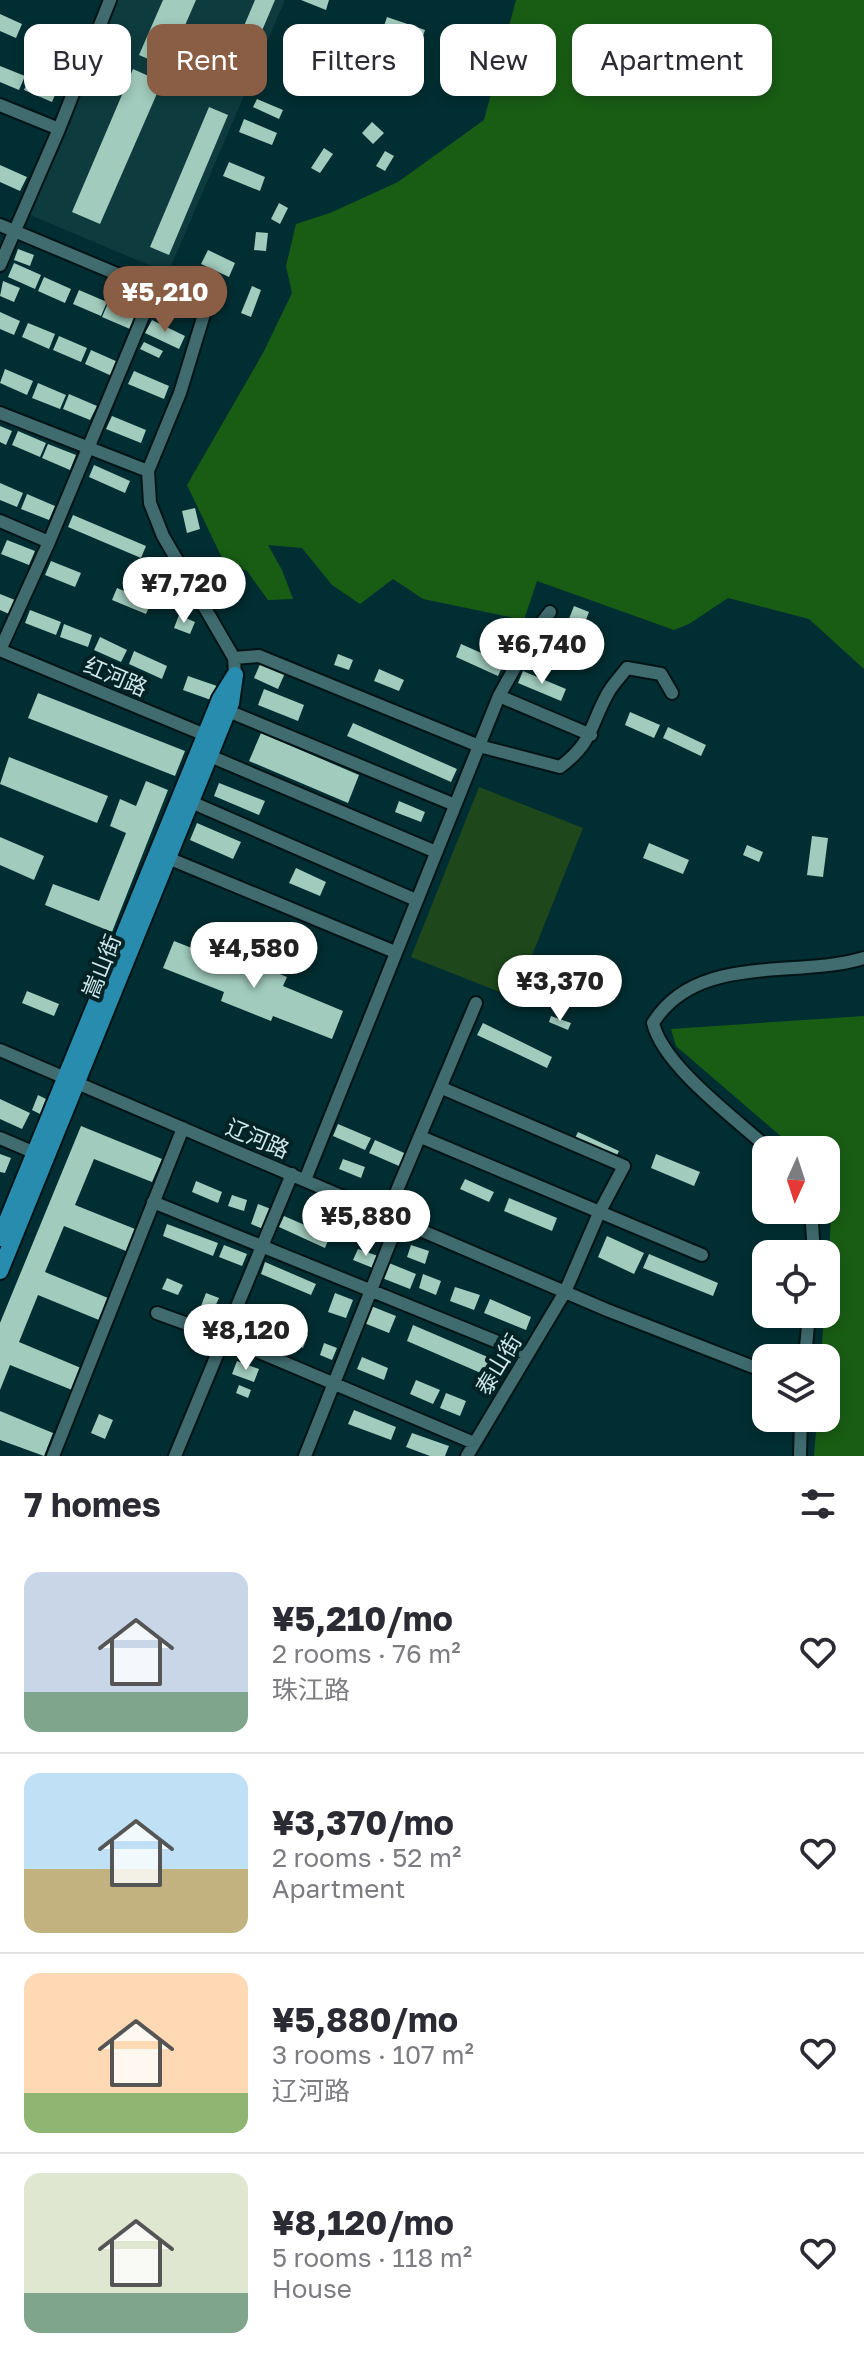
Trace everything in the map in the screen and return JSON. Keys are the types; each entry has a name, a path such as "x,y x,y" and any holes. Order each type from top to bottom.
{"main road":[{"name":"嵩山街","path":"0,1271 71,1080 210,744 228,711 234,666"},
{"name":"嵩山街","path":"0,1238 191,802 210,744 220,699 234,666"}],"street":[{"path":"0,265 110,0"},
{"path":"0,105 59,129"},
{"path":"0,225 205,311 180,393 148,471 150,503 163,536 234,666 259,656 479,746 560,767 576,755 591,735 608,692 627,668 661,674 672,693"},
{"path":"0,650 49,542 154,290"},
{"path":"0,413 148,471"},
{"path":"0,521 49,542"},
{"path":"305,1180 499,696 534,633 550,612"},
{"name":"红河路","path":"0,650 210,744 436,852"},
{"path":"499,696 591,735"},
{"path":"228,711 455,805"},
{"path":"191,802 416,900"},
{"path":"168,858 395,952"},
{"path":"755,1136 670,1059 656,1038 653,1023 663,1007 694,987 743,970 839,966 864,958"},
{"path":"305,1456 371,1289 421,1137 476,1003"},
{"name":"辽河路","path":"0,1050 565,1292 752,1366"},
{"name":"泰山街","path":"442,1088 624,1166 599,1213 565,1292 467,1456"},
{"path":"53,1456 183,1128"},
{"path":"421,1137 702,1255"},
{"path":"0,1138 35,1153"},
{"path":"175,1456 292,1174"},
{"path":"153,1202 527,1354"},
{"path":"157,1313 226,1338 474,1443"},
{"path":"800,1456 801,1432"}],"shaded area":[{"path":"113,0 285,0 267,42 267,24 147,24 147,96 244,96 168,273 23,212 72,96 131,96 131,24 103,24"}],"green space":[{"path":"516,0 864,0 864,669 809,619 728,598 689,624 674,630 537,581 524,620 423,599 393,579 360,604 332,585 302,548 268,545 293,599 268,600 247,571 224,562 187,485 263,353 292,293 286,266 296,224 330,213 398,182 484,120 490,96 556,96 556,24 510,24"},
{"path":"479,787 583,828 515,998 411,957"},
{"path":"864,1016 864,1456 814,1456 816,1432 840,1432 840,1344 822,1344 823,1328 840,1328 840,1240 830,1240 830,1224 840,1224 840,1136 781,1136 676,1046 671,1029"}],"building":[{"path":"163,0 196,0 186,24 153,24"},
{"path":"255,0 275,0 265,24 245,24"},
{"path":"301,0 329,0 326,10"},
{"path":"0,14 22,24 16,38 0,31"},
{"path":"387,17 407,24 385,24"},
{"path":"147,37 147,58 139,55"},
{"path":"0,66 24,76 19,90 0,82"},
{"path":"133,69 147,75 147,96 156,96 100,224 72,212 121,96 131,96"},
{"path":"38,96 55,96 52,102"},
{"path":"257,99 283,110 279,119 253,107"},
{"path":"209,107 228,115 169,255 150,247"},
{"path":"244,119 277,133 272,145 239,132"},
{"path":"372,122 384,133 373,144 362,133"},
{"path":"324,148 333,154 320,173 311,168"},
{"path":"385,151 394,156 385,171 376,166"},
{"path":"229,162 265,177 260,191 223,176"},
{"path":"0,165 27,177 20,191 0,182"},
{"path":"279,203 288,208 280,224 271,219"},
{"path":"256,232 268,233 266,251 254,250"},
{"path":"18,249 34,255 30,266 14,260"},
{"path":"208,250 235,263 229,277 201,264"},
{"path":"14,263 41,275 35,289 8,277"},
{"path":"44,277 71,289 65,303 38,291"},
{"path":"3,281 20,288 14,302 0,296"},
{"path":"252,286 261,290 251,317 241,313"},
{"path":"79,290 107,302 101,316 73,304"},
{"path":"108,303 136,315 130,329 102,317"},
{"path":"0,312 20,321 14,335 0,329"},
{"path":"152,320 185,336 179,349 145,333"},
{"path":"28,323 55,334 49,349 22,337"},
{"path":"59,336 87,348 81,362 53,350"},
{"path":"144,342 163,351 159,358 140,349"},
{"path":"91,350 118,362 112,376 85,364"},
{"path":"5,369 33,381 27,395 0,383"},
{"path":"134,371 169,386 164,399 128,384"},
{"path":"38,383 66,395 60,409 32,398"},
{"path":"69,394 97,406 90,420 63,409"},
{"path":"112,416 146,430 141,443 106,429"},
{"path":"0,426 12,431 6,445 0,442"},
{"path":"18,431 46,443 40,457 12,445"},
{"path":"48,444 76,455 70,470 42,458"},
{"path":"94,465 130,481 125,493 89,477"},
{"path":"0,483 23,493 17,507 0,500"},
{"path":"27,494 55,506 49,520 21,509"},
{"path":"195,508 200,529 187,533 182,511"},
{"path":"73,515 146,546 141,558 68,527"},
{"path":"7,540 35,551 29,565 1,554"},
{"path":"51,561 81,573 75,587 45,575"},
{"path":"214,563 221,578 208,585 201,570"},
{"path":"117,588 151,602 146,614 112,600"},
{"path":"0,594 15,600 9,614 0,610"},
{"path":"574,606 589,612 578,640 563,634"},
{"path":"30,610 61,622 56,635 25,623"},
{"path":"179,615 195,622 190,634 174,628"},
{"path":"64,624 92,635 88,647 60,637"},
{"path":"543,629 579,644 573,658 537,643"},
{"path":"100,637 127,650 121,662 94,650"},
{"path":"461,644 504,663 498,676 456,657"},
{"path":"134,651 167,666 162,679 129,664"},
{"path":"338,654 353,660 349,670 334,665"},
{"path":"261,662 285,673 278,689 254,678"},
{"path":"379,669 404,680 399,691 374,681"},
{"path":"523,671 566,689 561,701 518,683"},
{"path":"188,676 217,686 211,700 183,690"},
{"path":"264,689 304,705 298,721 258,705"},
{"path":"38,693 185,751 175,776 28,718"},
{"path":"630,712 660,725 654,738 625,725"},
{"path":"353,723 457,769 451,782 347,736"},
{"path":"668,727 706,745 701,756 663,738"},
{"path":"261,733 359,775 348,803 249,761"},
{"path":"9,757 108,796 97,823 0,784"},
{"path":"146,781 168,790 112,932 45,905 53,884 99,901 126,833 110,826 120,799 136,806"},
{"path":"219,783 265,801 259,815 214,796"},
{"path":"399,801 425,812 421,822 395,812"},
{"path":"197,823 241,842 233,859 190,840"},
{"path":"812,836 828,838 823,877 807,875"},
{"path":"0,837 44,856 34,880 0,865"},
{"path":"649,843 689,860 683,874 643,858"},
{"path":"747,845 763,852 759,862 743,855"},
{"path":"296,868 326,882 320,896 289,883"},
{"path":"174,941 235,965 239,957 287,977 283,986 343,1011 332,1039 273,1016 271,1021 221,1001 224,992 163,968"},
{"path":"563,982 580,990 575,1002 558,994"},
{"path":"27,991 59,1004 54,1016 22,1003"},
{"path":"551,1016 571,1023 568,1030 549,1022"},
{"path":"483,1023 552,1057 547,1068 477,1035"},
{"path":"38,1095 46,1099 40,1114 32,1110"},
{"path":"0,1099 30,1113 22,1129 0,1119"},
{"path":"338,1124 371,1138 365,1150 333,1136"},
{"path":"81,1126 162,1159 152,1182 94,1159 75,1205 135,1229 126,1251 64,1226 45,1272 108,1298 99,1320 38,1295 19,1342 81,1368 72,1390 10,1365 0,1390 0,1323"},
{"path":"578,1132 619,1151 615,1159 574,1140"},
{"path":"375,1140 411,1156 406,1169 369,1153"},
{"path":"0,1154 11,1158 5,1173 0,1172"},
{"path":"656,1154 700,1172 694,1186 651,1168"},
{"path":"343,1159 365,1167 361,1178 339,1169"},
{"path":"465,1179 494,1192 489,1202 460,1189"},
{"path":"196,1181 222,1192 218,1203 192,1192"},
{"path":"232,1195 247,1200 244,1211 228,1206"},
{"path":"509,1198 557,1218 552,1231 504,1211"},
{"path":"258,1204 271,1209 263,1229 251,1224"},
{"path":"284,1216 330,1236 325,1248 279,1227"},
{"path":"167,1224 218,1243 213,1256 163,1236"},
{"path":"607,1236 644,1253 634,1274 598,1257"},
{"path":"224,1245 247,1254 242,1266 219,1257"},
{"path":"411,1245 429,1251 425,1264 407,1257"},
{"path":"358,1249 378,1256 373,1268 353,1260"},
{"path":"649,1254 718,1283 713,1296 643,1268"},
{"path":"265,1262 316,1284 311,1295 261,1274"},
{"path":"389,1263 416,1274 410,1289 382,1278"},
{"path":"423,1274 441,1281 436,1295 419,1288"},
{"path":"167,1278 183,1285 178,1295 162,1289"},
{"path":"455,1287 480,1295 474,1310 450,1301"},
{"path":"206,1293 219,1298 213,1311 201,1306"},
{"path":"335,1293 353,1300 346,1318 328,1312"},
{"path":"490,1299 531,1317 526,1330 484,1313"},
{"path":"371,1306 396,1316 389,1333 364,1323"},
{"path":"413,1325 497,1361 490,1377 407,1341"},
{"path":"290,1328 308,1335 303,1348 286,1341"},
{"path":"324,1343 337,1348 332,1360 320,1355"},
{"path":"362,1357 388,1368 384,1380 357,1369"},
{"path":"237,1361 259,1369 254,1382 232,1374"},
{"path":"416,1380 440,1390 433,1404 410,1394"},
{"path":"239,1385 251,1390 248,1398 236,1393"},
{"path":"446,1393 466,1401 460,1416 440,1408"},
{"path":"354,1410 396,1427 391,1440 348,1424"},
{"path":"0,1411 53,1433 44,1456 0,1440"},
{"path":"99,1414 113,1420 105,1439 91,1433"},
{"path":"412,1433 449,1446 445,1456 430,1456 406,1447"}]}
